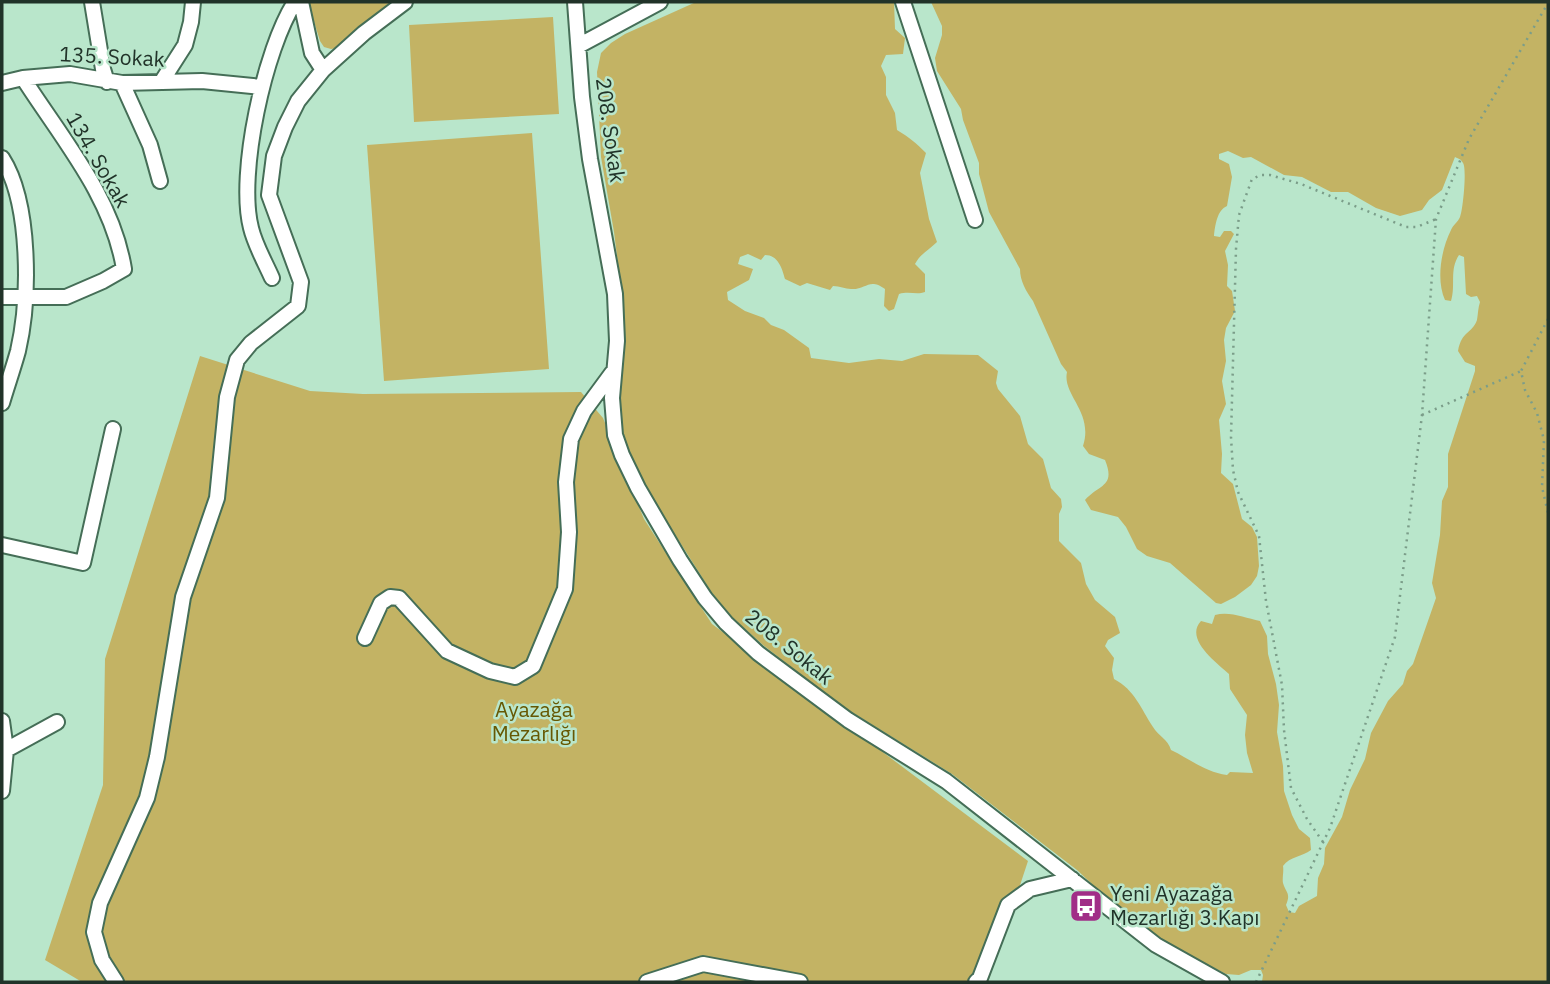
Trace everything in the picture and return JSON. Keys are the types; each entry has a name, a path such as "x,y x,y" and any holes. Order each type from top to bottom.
{"street":[{"path":"92,2 103,69 115,83 150,145 160,181"},
{"path":"162,81 185,45 193,2"},
{"path":"272,278 251,229 248,207 250,159 262,87 282,27 295,2"},
{"path":"301,2 312,53 323,70"},
{"path":"116,982 102,960 94,932 100,903 147,798 162,733 183,597 217,498 227,397 237,360 251,343 298,306 301,282 269,195 274,156 298,101 323,70 364,33 405,2"},
{"name":"208. Sokak","path":"575,2 582,97 615,294 617,323 612,398 615,435 622,455 680,560 705,598 726,623 758,653 830,708 946,781 1156,945 1222,982"},
{"path":"580,45 660,2"},
{"path":"904,2 975,219"},
{"name":"135. Sokak","path":"2,83 23,78 70,74 89,75 115,83 202,81 262,87"},
{"name":"134. Sokak","path":"23,78 104,204 120,246 124,269 66,297 24,298"},
{"path":"2,158 6,173 18,191 24,227 24,298 18,350 2,403"},
{"path":"2,297 24,298"},
{"path":"365,638 381,603 390,597 399,598 447,651 489,671 515,677 533,666 565,589 569,532 566,482 571,439 584,411 613,372"},
{"path":"2,545 83,563 113,429"},
{"path":"2,721 6,750 2,791"},
{"path":"6,750 57,722"},
{"path":"976,982 980,978 1008,905 1030,889 1072,879"},
{"path":"647,982 704,964 800,982"}],"path":[{"path":"1256,982 1324,842 1395,637 1422,415 1436,219 1469,139 1548,3"},
{"path":"1324,842 1307,820 1291,788 1282,685 1266,601 1259,536 1238,492 1233,470 1231,437 1239,215 1252,179 1270,175 1301,184 1406,227 1417,227 1436,219"},
{"path":"1422,415 1521,371 1548,319"},
{"path":"1521,371 1525,390 1537,413 1544,440 1542,487 1548,513"}],"green space":[{"path":"308,2 391,2 337,48 331,49 324,47 320,41"},
{"path":"696,2 894,2 895,29 905,38 903,54 886,55 881,66 886,77 886,95 895,113 897,130 926,153 920,173 929,219 937,242 922,254 915,264 925,274 925,292 899,294 894,309 889,311 884,306 885,289 880,286 871,284 851,289 833,286 830,290 807,283 800,286 785,279 781,267 773,257 765,255 761,260 748,254 740,257 738,264 753,269 749,280 727,292 728,300 784,330 809,348 811,358 849,363 879,359 902,361 924,354 978,355 998,371 998,389 1020,416 1028,444 1043,459 1051,488 1061,499 1059,541 1081,563 1086,584 1095,600 1115,617 1120,633 1108,640 1105,646 1114,658 1114,679 1132,694 1171,750 1205,768 1227,775 1230,772 1253,773 1245,735 1247,715 1230,689 1229,674 1199,643 1197,628 1201,621 1212,624 1215,615 1221,614 1260,621 1267,636 1279,705 1277,732 1284,791 1299,829 1310,838 1311,850 1289,860 1283,866 1283,883 1288,895 1286,905 1289,912 1295,913 1299,906 1317,896 1325,848 1342,817 1350,790 1365,759 1371,733 1388,701 1403,684 1407,671 1413,664 1436,598 1432,583 1440,535 1442,501 1448,487 1448,454 1475,371 1475,366 1465,362 1458,351 1462,339 1477,320 1480,302 1477,296 1466,294 1464,257 1459,255 1454,266 1451,301 1445,300 1442,292 1441,265 1445,247 1461,213 1465,180 1463,163 1455,157 1442,190 1429,200 1422,210 1400,216 1376,208 1348,192 1331,192 1302,177 1284,175 1251,157 1243,158 1228,151 1219,154 1219,159 1229,164 1232,177 1227,206 1219,215 1214,236 1220,237 1224,231 1234,234 1225,251 1228,265 1227,286 1232,291 1235,311 1226,328 1224,340 1226,361 1222,381 1226,404 1219,420 1221,473 1233,484 1242,519 1252,527 1257,537 1259,566 1251,585 1235,597 1221,604 1216,603 1170,563 1147,556 1137,549 1118,517 1091,510 1085,500 1107,480 1108,469 1105,460 1089,454 1083,446 1084,423 1069,388 1067,372 1024,286 1020,269 989,212 979,174 979,163 961,109 937,71 935,58 942,26 931,2 1548,2 1548,982 1262,982 1261,970 1251,970 1239,975 1226,974 1159,939 1124,914 1077,870 952,774 837,703 732,617 712,593 643,484 623,435 618,398 625,320 601,157 597,72 601,53 625,34"},
{"path":"553,17 559,114 414,122 409,25"},
{"path":"532,133 549,369 384,381 367,145"},
{"name":"Ayazağa Mezarlığı","path":"200,356 310,391 363,394 581,392 603,418 644,519 712,624 1028,861 988,982 82,982 45,960 103,785 105,659"}],"place":[{"name":"Yeni Ayazağa Mezarlığı 3.Kapı","path":"1086,906"}]}
